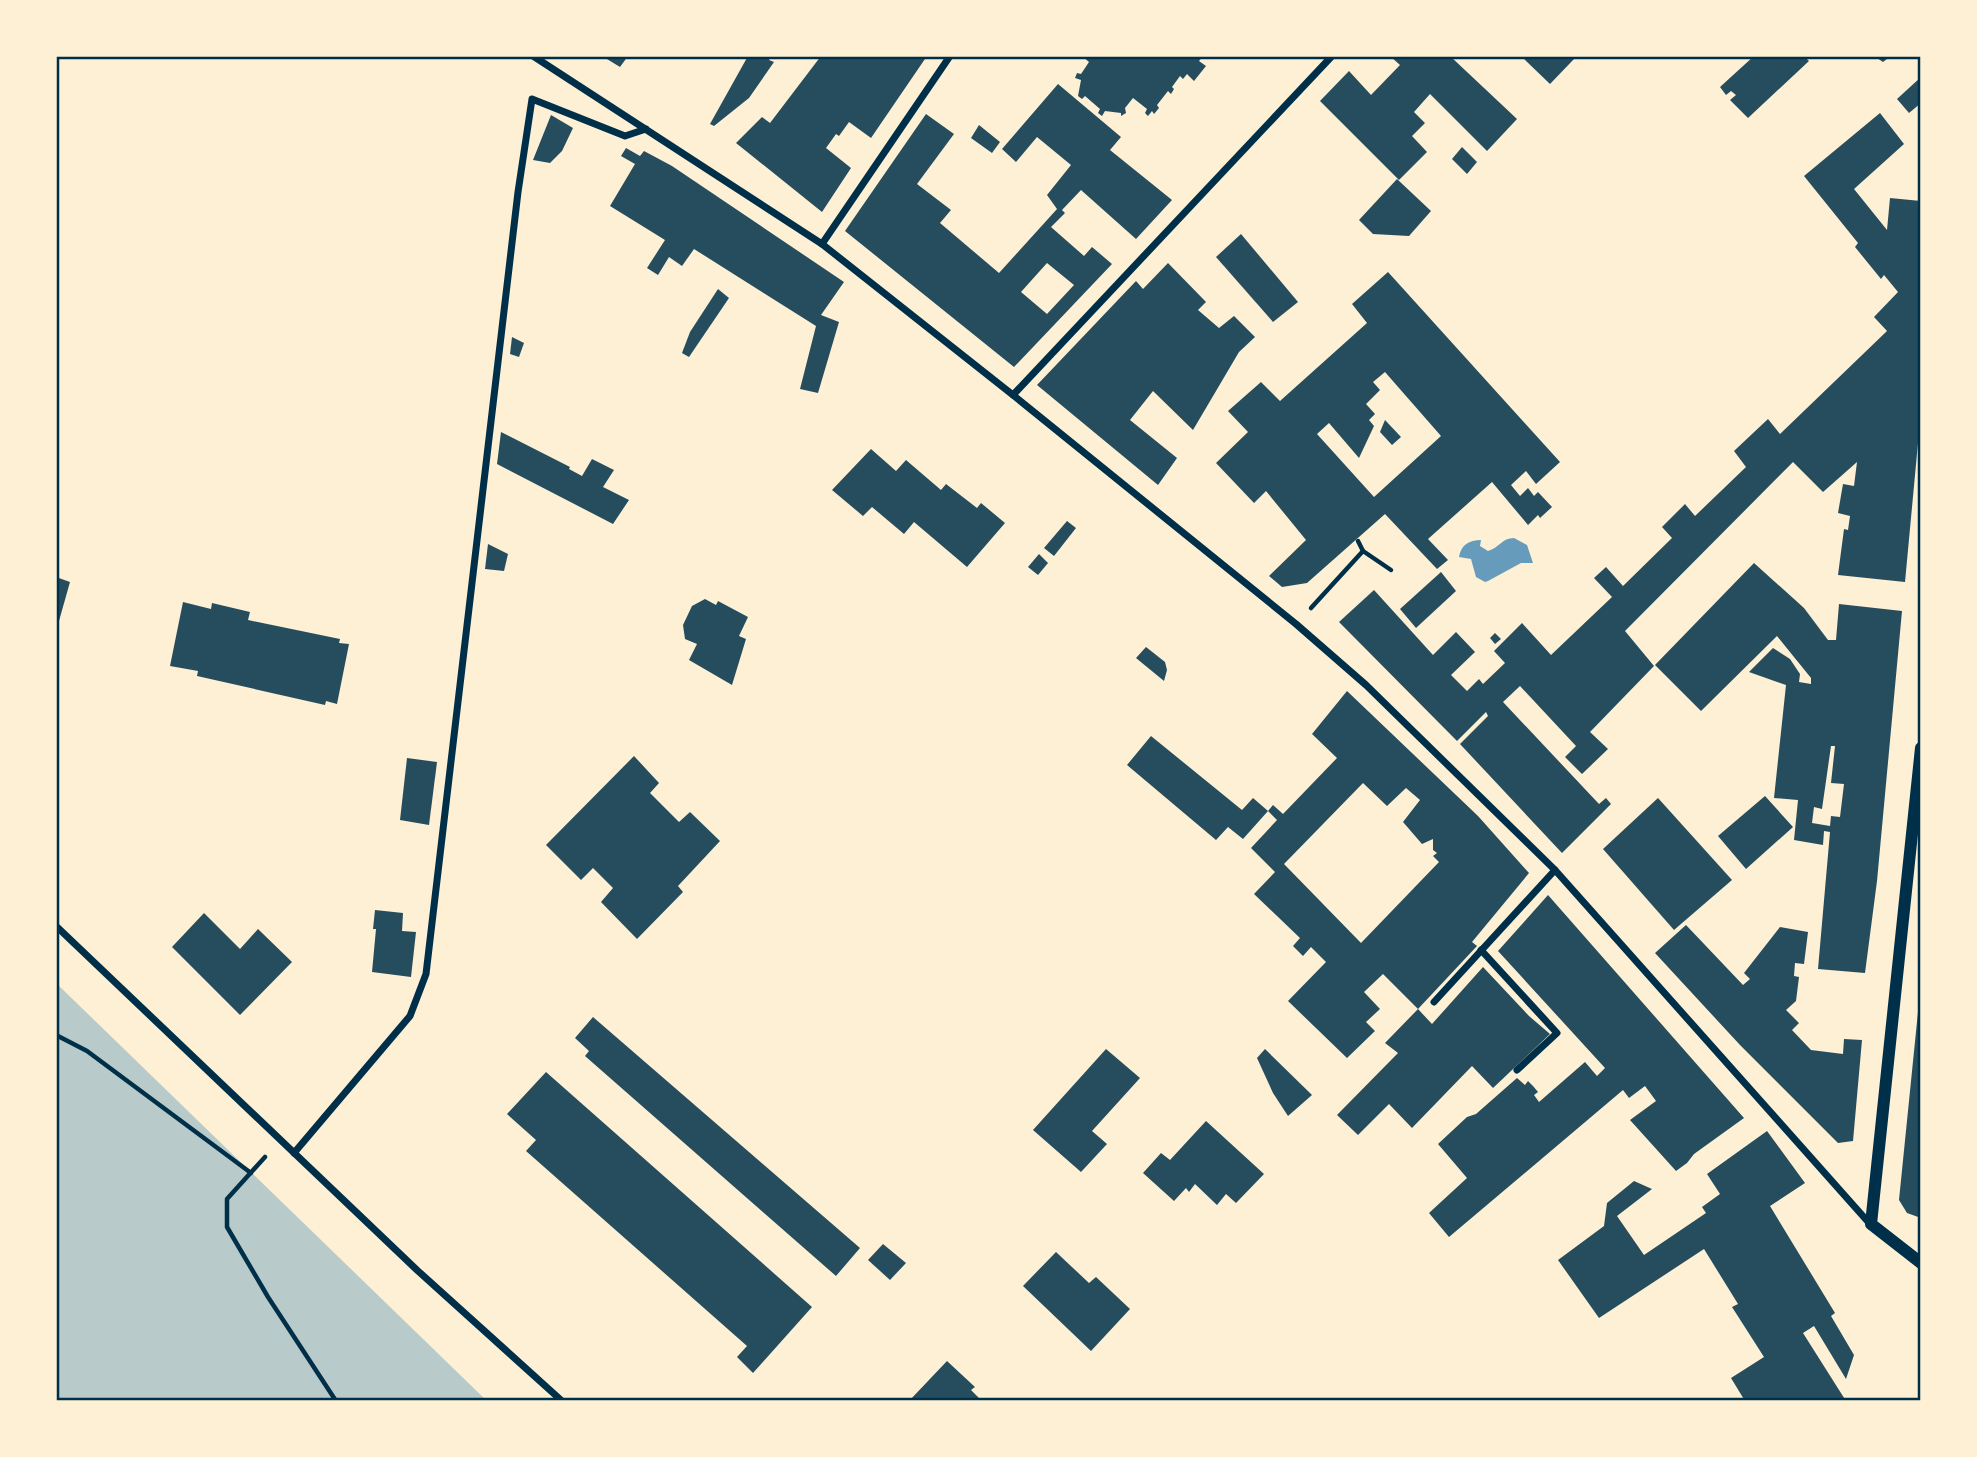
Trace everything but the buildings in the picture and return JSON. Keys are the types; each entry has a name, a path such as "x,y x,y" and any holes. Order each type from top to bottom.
{"street":[{"path":"533,56 822,244 1296,624 1366,685 1555,870 1871,1224 1921,1263"},
{"path":"822,244 950,56"},
{"path":"1013,395 1332,56"},
{"path":"294,1153 410,1016 426,974 532,99 625,136 646,129"},
{"path":"1871,1224 1921,748"},
{"path":"1434,1002 1555,870"},
{"path":"56,926 418,1271 562,1401"},
{"path":"1481,950 1557,1033 1517,1070"}],"path":[{"path":"1358,541 1363,551 1391,570"},
{"path":"1296,624 1363,551"},
{"path":"56,1035 87,1051 251,1173 228,1199 227,1227 268,1297 336,1401"}],"shaded area":[{"path":"56,983 487,1401 56,1401"}],"water":[{"path":"1514,538 1527,545 1533,563 1521,563 1488,581 1476,577 1471,559 1459,557 1464,546 1473,541 1481,540 1480,546 1488,551"}]}
